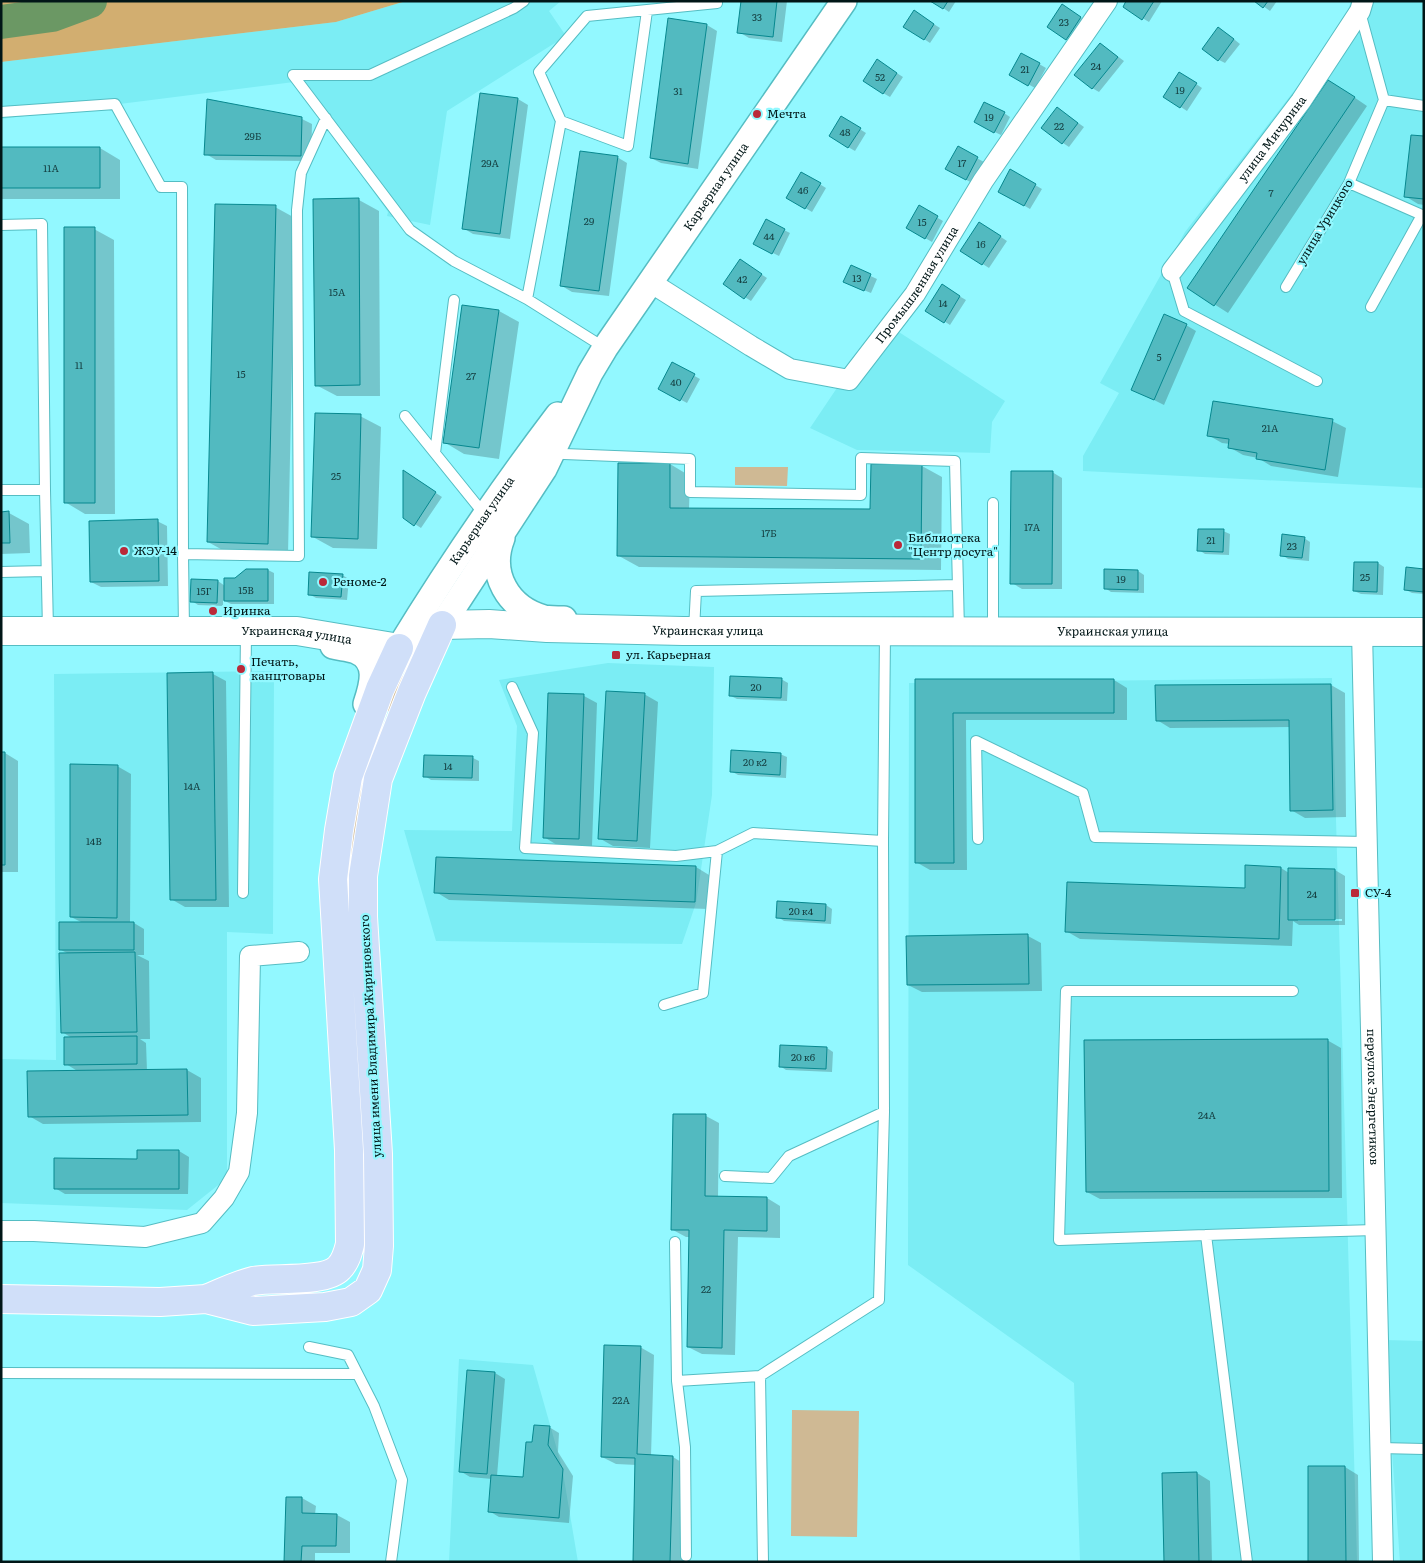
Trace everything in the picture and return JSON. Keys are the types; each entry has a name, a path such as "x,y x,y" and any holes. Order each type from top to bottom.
{"main road":[{"name":"Украинская улица","path":"1,631 297,630 399,648 412,646 428,630 442,625 489,624 547,628 688,631 1424,632"},
{"name":"улица имени Владимира Жириновского","path":"206,1299 253,1311 326,1306 351,1302 368,1290 378,1270 378,1154 364,926 363,876 378,779 412,692 442,625"},
{"name":"улица имени Владимира Жириновского","path":"1,1299 160,1302 206,1299 252,1281 326,1275 338,1269 347,1256 350,1244 349,1150 333,879 348,777 380,689 399,648"}],"street":[{"name":"Карьерная улица","path":"442,625 544,469 590,373 605,348 844,1"},
{"name":"Промышленная улица","path":"650,282 750,346 790,369 849,380 916,294 983,181 1107,1"},
{"name":"улица Мичурина","path":"1172,271 1301,101 1361,6"},
{"name":"Карьерная улица","path":"399,648 434,591 522,463 590,373"},
{"path":"506,527 498,547 496,560 498,572 502,585 521,607 546,618 628,623 688,631"},
{"path":"249,631 356,651 365,657 370,664 373,675 372,686 353,740 348,777"},
{"name":"переулок Энергетиков","path":"1362,631 1383,1562"},
{"path":"1,1231 145,1237 202,1223 224,1198 239,1172 247,1113 250,956 299,952"}],"lane":[{"path":"524,1 514,8 370,75 293,75 410,230 454,261 527,299 605,348"},
{"path":"527,299 561,121 539,72 587,16 717,3 718,1"},
{"path":"1361,6 1384,100 1424,106"},
{"path":"561,121 628,146 647,10"},
{"name":"улица Урицкого","path":"1286,287 1350,183 1384,100"},
{"path":"1,112 115,104 161,186 182,187 184,630"},
{"path":"183,554 299,556 297,210 301,173 326,118"},
{"path":"1350,183 1422,215 1371,307"},
{"path":"1,225 42,224 48,630"},
{"path":"1172,271 1184,311 1317,381"},
{"path":"435,453 454,300"},
{"path":"405,416 480,509"},
{"path":"564,454 690,459 690,492 851,495 860,495 861,458 955,461 959,632"},
{"path":"1,490 45,490"},
{"path":"993,503 993,632"},
{"path":"1,572 46,572"},
{"path":"688,631 696,591 958,585"},
{"path":"243,893 249,631"},
{"path":"677,1381 760,1376 879,1300 884,1112 883,841 885,632"},
{"path":"512,687 534,733 525,848 676,856 717,851 753,833 883,841"},
{"path":"978,839 976,741 1083,792 1095,837 1367,842"},
{"path":"664,1005 703,993 717,851"},
{"path":"1293,991 1066,992 1059,1240 1376,1230"},
{"path":"725,1176 771,1178 789,1156 884,1112"},
{"path":"1206,1235 1247,1562"},
{"path":"675,1242 677,1381 685,1447 686,1556"},
{"path":"309,1347 348,1355 374,1406 402,1480 391,1562"},
{"path":"1,1373 357,1374"},
{"path":"760,1376 763,1562"},
{"path":"1380,1448 1424,1449"}],"shaded area":[{"path":"1,1 406,1 336,22 1,62"},
{"path":"406,1 561,1 549,11 566,36 447,111 430,225 387,216 388,212 294,82 1,119 1,62 336,22"},
{"path":"1351,1 1424,1 1424,488 1083,471 1083,456 1119,393 1100,383 1185,232 1341,30"},
{"path":"885,323 1005,401 992,422 990,453 857,450 810,428 847,373"},
{"path":"735,467 788,467 787,486 735,485"},
{"path":"608,663 714,667 712,795 696,903 682,944 436,941 404,830 512,831 517,726 499,680"},
{"path":"274,671 273,934 227,932 227,1178 187,1210 1,1203 1,1059 56,1060 54,674"},
{"path":"401,675 405,678 391,712 385,710"},
{"path":"1332,678 1357,1562 1080,1562 1074,1383 908,1265 909,683"},
{"path":"372,745 378,748 368,1195 359,1196 344,891 357,790"},
{"path":"1384,1340 1424,1341 1424,1562 1400,1562"},
{"path":"459,1359 533,1365 562,1467 578,1562 449,1562"},
{"path":"792,1410 859,1411 857,1537 791,1536"}],"building":[{"path":"741,1 777,1 773,37 737,33"},
{"path":"930,1 948,1 943,9"},
{"path":"1126,1 1154,1 1142,20 1123,7"},
{"path":"1254,1 1268,1 1263,8"},
{"path":"1062,4 1081,17 1066,40 1047,27"},
{"path":"914,10 934,24 924,40 903,27"},
{"path":"668,18 707,24 688,164 650,158"},
{"path":"1218,27 1234,39 1218,61 1202,49"},
{"path":"1100,43 1118,57 1092,89 1074,75"},
{"path":"1021,53 1040,63 1028,86 1009,75"},
{"path":"877,59 897,73 883,94 863,81"},
{"path":"1179,72 1197,83 1180,108 1163,97"},
{"path":"1328,80 1355,97 1214,306 1187,288"},
{"path":"480,93 518,98 500,234 462,229"},
{"path":"207,99 302,117 301,156 204,155"},
{"path":"984,102 1005,112 994,133 974,122"},
{"path":"1057,107 1078,123 1062,144 1041,128"},
{"path":"841,116 861,128 848,148 829,136"},
{"path":"1411,135 1424,136 1424,199 1404,197"},
{"path":"958,146 978,157 966,180 945,169"},
{"path":"1,147 100,147 100,188 1,188"},
{"path":"580,151 618,156 599,291 560,286"},
{"path":"1010,169 1036,184 1024,206 998,192"},
{"path":"801,172 821,183 805,209 786,198"},
{"path":"359,198 360,385 315,386 313,199"},
{"path":"215,204 276,205 268,544 207,542"},
{"path":"919,205 938,216 925,239 906,228"},
{"path":"766,219 785,229 772,254 753,244"},
{"path":"979,222 1001,236 982,265 960,251"},
{"path":"64,227 95,227 95,503 64,503"},
{"path":"740,259 762,274 744,299 723,284"},
{"path":"851,265 871,274 864,291 843,282"},
{"path":"942,284 960,296 944,323 925,311"},
{"path":"462,305 499,310 479,448 443,443"},
{"path":"1164,314 1187,324 1154,400 1131,390"},
{"path":"672,362 695,374 680,401 658,389"},
{"path":"1213,401 1333,419 1325,470 1256,459 1257,453 1228,448 1229,439 1207,436"},
{"path":"315,413 361,414 358,539 311,537"},
{"path":"618,463 670,463 670,508 870,509 871,464 922,465 921,559 617,556"},
{"path":"403,470 436,492 414,526 403,518"},
{"path":"1011,471 1053,471 1052,584 1010,584"},
{"path":"9,511 10,543 1,543 1,512"},
{"name":"ЖЭУ-14","path":"158,519 159,581 90,582 89,521"},
{"path":"1198,529 1224,529 1223,552 1197,551"},
{"path":"1282,534 1305,537 1302,558 1280,556"},
{"path":"1354,562 1378,562 1377,592 1353,591"},
{"path":"1406,567 1424,569 1424,592 1404,590"},
{"path":"246,569 268,569 268,601 224,601 224,578 235,578"},
{"path":"1104,569 1138,570 1138,590 1104,589"},
{"path":"309,572 343,574 341,597 308,595"},
{"path":"191,579 218,580 217,603 190,602"},
{"path":"213,672 216,900 170,900 167,673"},
{"path":"730,676 782,678 781,698 729,696"},
{"path":"915,679 1114,679 1114,713 953,713 954,863 915,863"},
{"path":"1331,684 1333,810 1290,811 1289,720 1156,721 1155,685"},
{"path":"606,691 645,693 637,841 598,839"},
{"path":"548,693 584,694 579,839 543,838"},
{"path":"731,750 781,753 780,775 730,772"},
{"path":"1,752 5,752 5,865 1,865"},
{"path":"424,755 473,756 472,778 423,777"},
{"path":"70,764 118,765 117,918 70,917"},
{"path":"436,857 696,866 695,902 434,893"},
{"path":"1245,865 1281,867 1279,939 1065,932 1067,882 1245,888"},
{"path":"1288,868 1335,869 1335,920 1288,920"},
{"path":"777,901 826,904 825,921 776,918"},
{"path":"59,922 134,922 134,950 59,950"},
{"path":"1028,934 1029,984 907,985 906,936"},
{"path":"135,952 137,1032 61,1033 59,953"},
{"path":"137,1036 137,1064 64,1065 64,1037"},
{"path":"1328,1039 1329,1191 1086,1192 1084,1040"},
{"path":"780,1045 827,1047 826,1069 779,1067"},
{"path":"187,1069 188,1115 28,1117 27,1071"},
{"path":"673,1114 706,1114 705,1196 767,1197 767,1231 724,1230 722,1348 687,1347 689,1230 671,1230"},
{"path":"137,1150 179,1150 179,1189 54,1189 54,1158 137,1159"},
{"path":"604,1345 641,1346 637,1454 673,1456 670,1562 633,1562 635,1458 601,1457"},
{"path":"467,1370 495,1372 487,1474 459,1472"},
{"path":"534,1425 550,1426 548,1445 563,1469 559,1518 488,1512 491,1475 523,1477 526,1442 532,1442"},
{"path":"1308,1466 1345,1466 1346,1562 1308,1562"},
{"path":"1197,1472 1199,1562 1164,1562 1162,1473"},
{"path":"286,1497 302,1497 302,1513 337,1514 336,1546 302,1546 301,1562 284,1562"}],"waterway":[{"path":"1,22 52,15 90,1"}],"place":[{"name":"Мечта","path":"757,114"},
{"name":"Библиотека \"Центр досуга\"","path":"898,545"},
{"name":"ЖЭУ-14","path":"124,551"},
{"name":"Реноме-2","path":"323,582"},
{"name":"Иринка","path":"213,611"},
{"name":"ул. Карьерная","path":"616,655"},
{"name":"Печать, канцтовары","path":"241,669"},
{"name":"СУ-4","path":"1355,893"}]}
